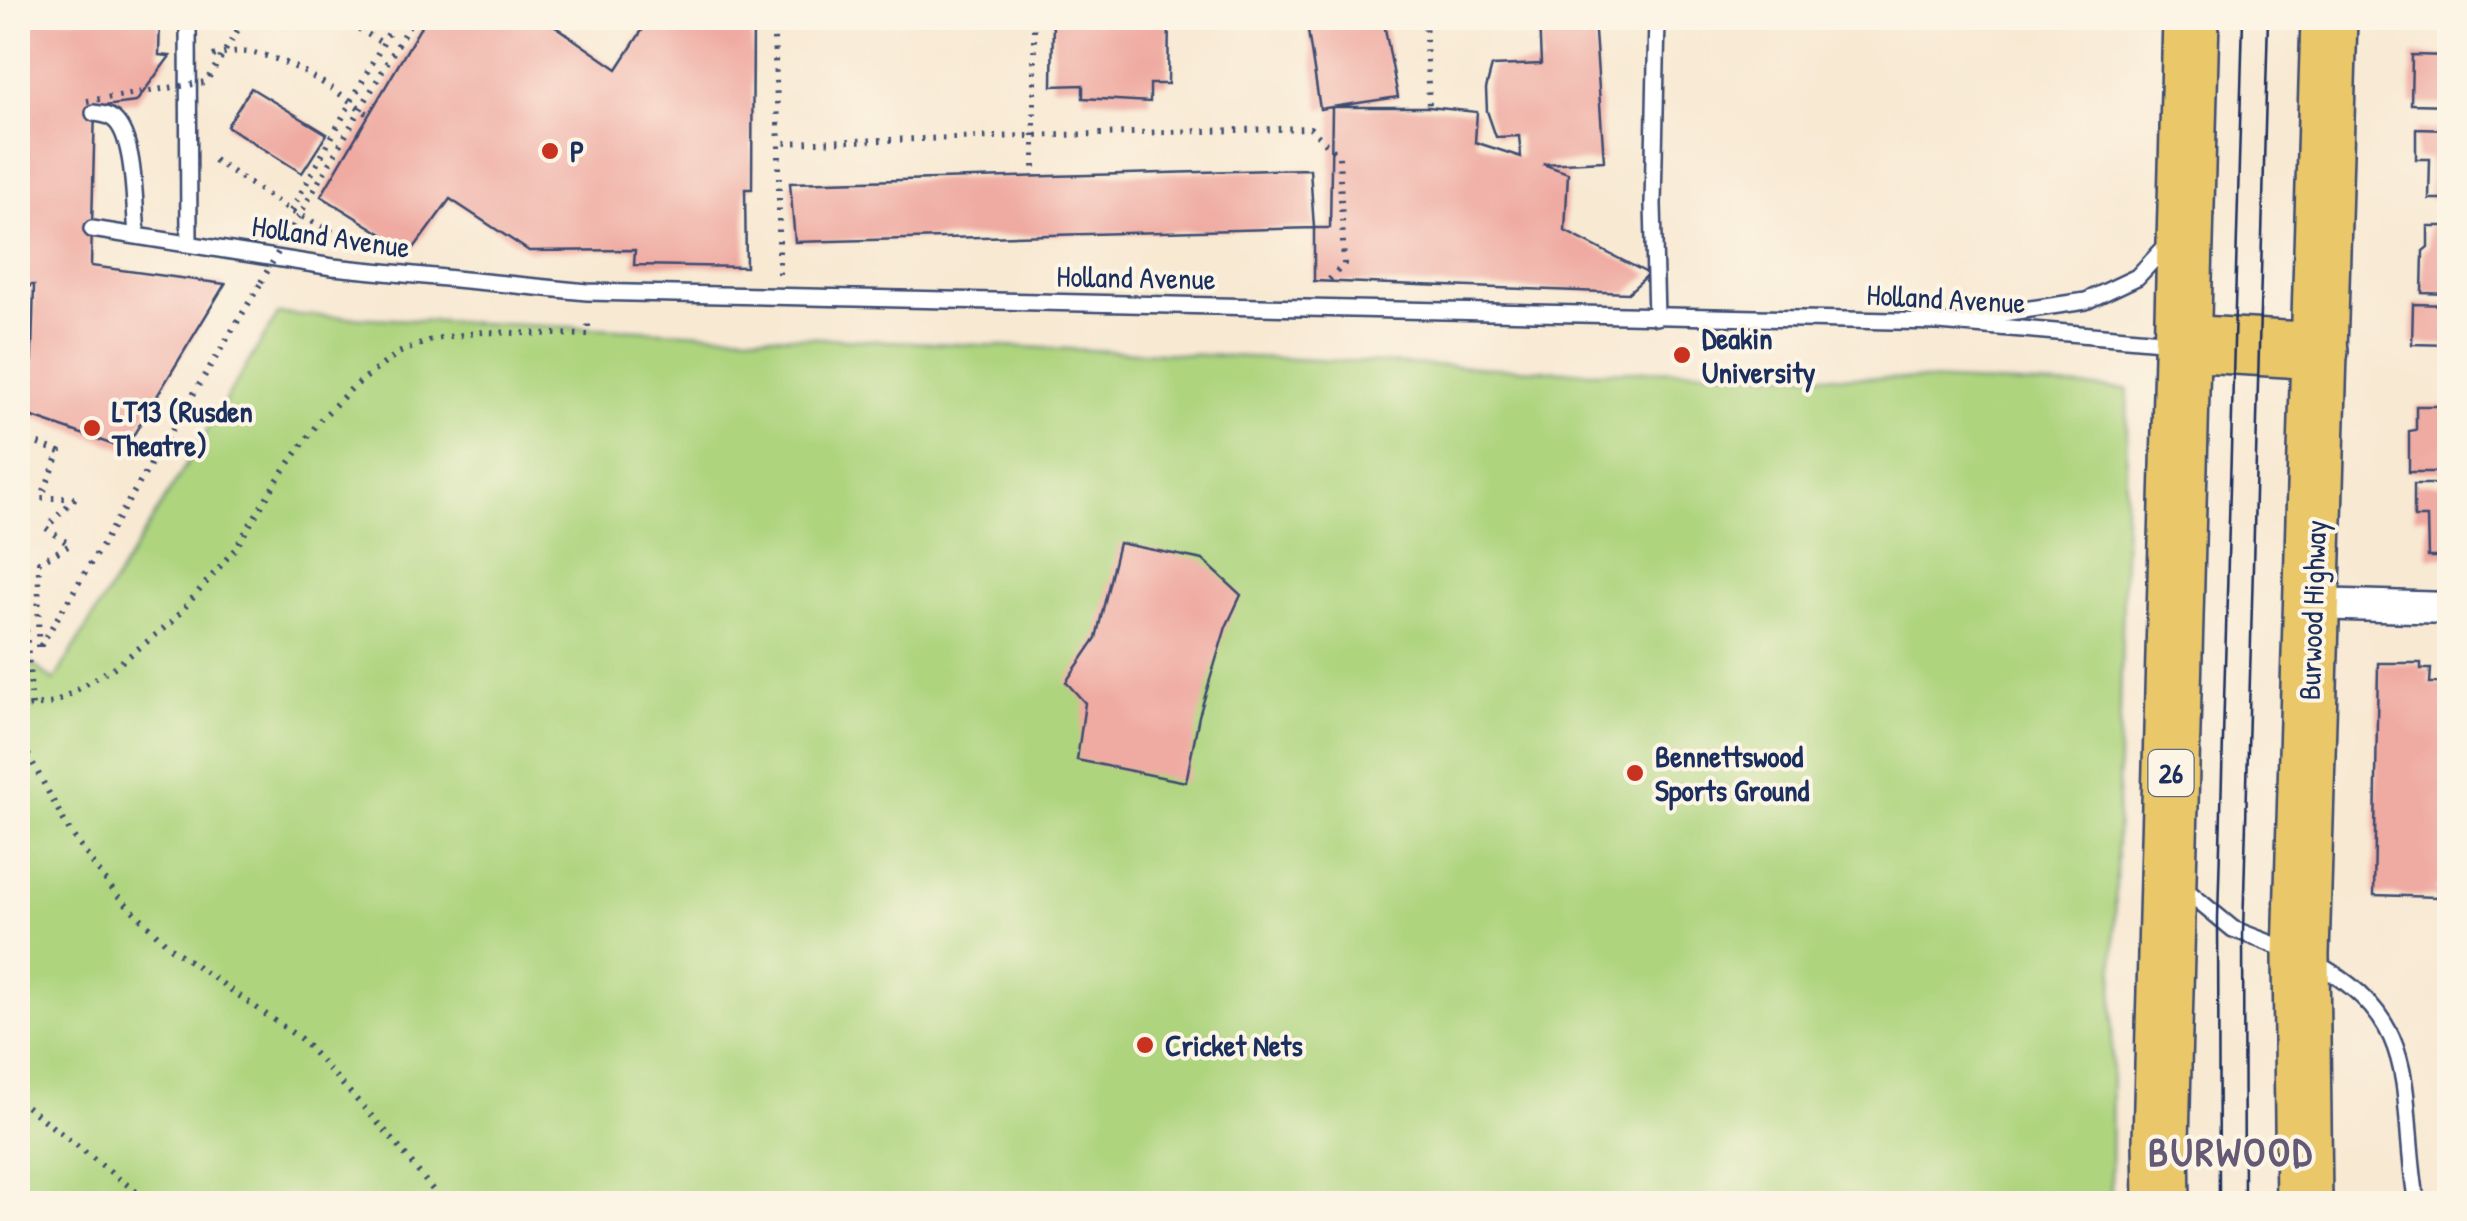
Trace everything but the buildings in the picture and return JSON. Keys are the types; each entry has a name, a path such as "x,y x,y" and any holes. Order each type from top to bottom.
{"highway":[{"name":"26","path":"2162,1204 2191,18"},
{"name":"Burwood Highway","path":"2304,1204 2301,955 2329,18"},
{"path":"2182,343 2320,351"}],"street":[{"path":"2312,604 2450,608"}],"lane":[{"path":"188,18 189,243"},
{"path":"1656,318 1657,18"},
{"path":"91,107 120,125 128,145 137,235"},
{"path":"1939,322 2086,301 2137,277 2186,226"},
{"name":"Holland Avenue","path":"92,230 333,268 587,292 1939,322 2182,343"},
{"path":"2168,874 2233,929 2301,955 2336,974 2377,1010 2400,1054 2417,1204"}],"path":[{"path":"91,107 206,82 244,18"},
{"path":"341,18 382,44"},
{"path":"291,210 397,18"},
{"path":"18,378 24,285 25,439 60,452 41,498 75,498 46,528 70,545 39,562 38,650 261,282 413,18"},
{"path":"772,18 779,142 779,285"},
{"path":"1034,18 1034,176"},
{"path":"1425,18 1429,107"},
{"path":"191,66 218,53 244,50 270,54 368,114"},
{"path":"779,142 1310,128 1339,156"},
{"path":"190,144 291,210 352,242"},
{"path":"18,708 56,703 116,666 172,622 235,549 320,420 352,388 398,352 434,339 483,332 588,335 587,292"},
{"path":"18,526 32,706"},
{"path":"18,736 70,832 115,892 171,948 301,1039 389,1135 444,1204"},
{"path":"18,1100 152,1204"}],"green space":[{"path":"278,314 1587,372 1692,370 2128,389 2111,1203 18,1203 18,653 54,681"}],"waterway":[{"path":"18,1195 28,1204"}],"tram line":[{"path":"2219,1204 2218,918 2243,18"},
{"path":"2244,1204 2243,932 2268,18"}],"place":[{"name":"P","path":"550,151"},
{"name":"Deakin University","path":"1682,355"},
{"name":"LT13 (Rusden Theatre)","path":"92,428"},
{"name":"Bennettswood Sports Ground","path":"1635,773"},
{"name":"Cricket Nets","path":"1145,1045"}],"district":[{"name":"BURWOOD","path":"2231,1151"}]}
